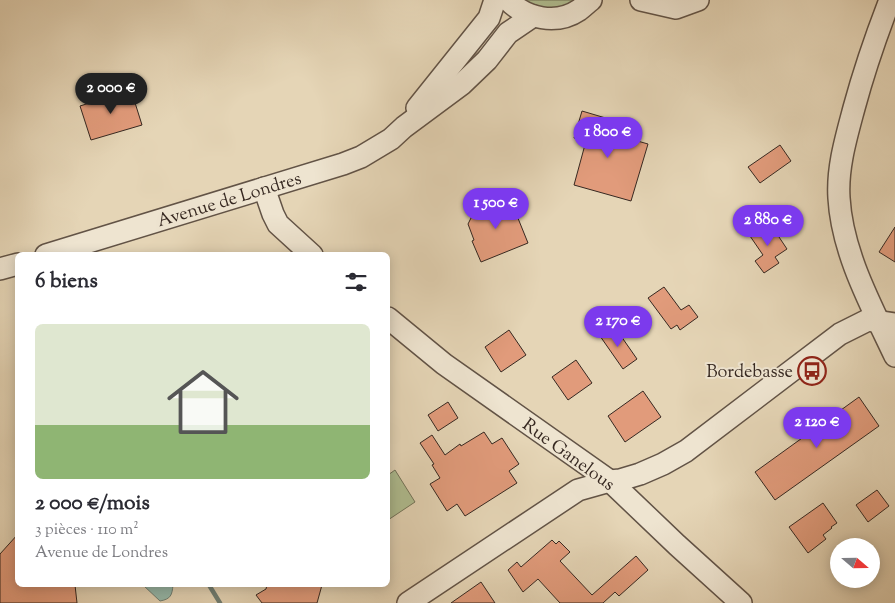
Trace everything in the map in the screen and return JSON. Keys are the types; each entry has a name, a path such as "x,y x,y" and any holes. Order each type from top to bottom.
{"street":[{"name":"Avenue de Londres","path":"404,127 422,101 489,18 495,0"},
{"path":"508,0 527,14 544,18 562,17 578,11 591,0"},
{"path":"641,0 676,8 698,0"},
{"path":"890,0 868,57 845,139 839,178 839,198 846,238 862,286 887,323 895,356"},
{"name":"Avenue de Londres","path":"56,252 361,157 390,139 462,84 487,60 508,33 534,16"},
{"path":"264,188 272,214 278,224 309,252"},
{"path":"0,269 15,265"},
{"name":"Rue Ganelous","path":"390,320 444,364 610,481 741,603"},
{"path":"408,603 578,490 640,474 663,464 686,450 840,334 868,320 887,323"}],"shaded area":[{"path":"519,0 576,0 560,8 548,10"},
{"path":"395,470 415,502 390,519 390,474"},
{"path":"145,587 173,587 170,596 160,601"}],"building":[{"path":"131,90 142,125 91,140 80,106"},
{"path":"582,111 609,119 606,132 648,144 631,201 574,185 586,141 574,138"},
{"path":"780,145 791,161 760,183 748,167"},
{"path":"509,196 528,243 481,262 472,241 474,240 468,224 473,213"},
{"path":"769,222 787,249 775,257 779,263 764,273 755,261 763,255 750,236"},
{"path":"895,227 895,262 879,252"},
{"path":"664,287 681,310 689,305 698,317 680,330 677,325 671,329 648,298"},
{"path":"614,326 637,359 623,369 600,336"},
{"path":"509,330 526,355 501,372 485,347"},
{"path":"576,360 592,383 568,400 552,377"},
{"path":"643,391 661,417 625,442 608,416"},
{"path":"859,397 879,426 775,500 755,472"},
{"path":"448,402 458,418 438,431 428,415"},
{"path":"484,432 492,444 502,438 519,464 509,471 517,483 465,516 457,504 447,511 430,484 440,478 432,465 434,464 420,443 432,435 445,455 460,444 461,446"},
{"path":"877,490 889,506 868,522 856,505"},
{"path":"823,503 837,523 823,535 826,539 808,553 789,527"},
{"path":"15,537 15,587 75,587 77,603 0,603 0,554"},
{"path":"552,540 556,544 559,541 570,552 560,561 592,595 636,556 648,570 619,596 615,592 603,603 560,603 538,579 523,592 508,570 517,562 521,567"},
{"path":"481,582 495,603 451,603"},
{"path":"266,587 321,587 317,603 262,603 256,595"}],"waterway":[{"path":"210,587 220,603"}],"place":[{"name":"Bordebasse","path":"812,371"}]}
